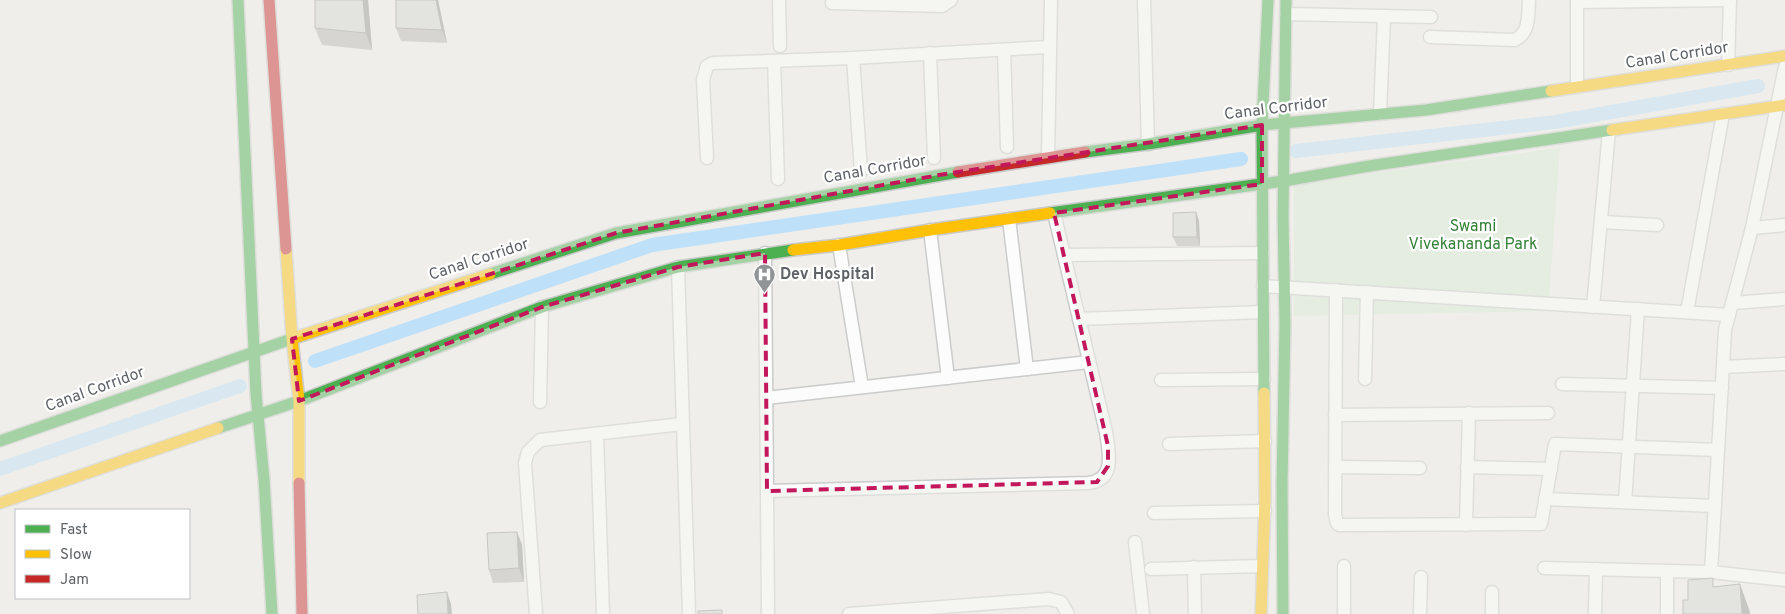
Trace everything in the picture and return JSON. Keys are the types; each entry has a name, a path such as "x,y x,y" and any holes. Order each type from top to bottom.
{"street":[{"path":"238,0 257,414 264,479 272,614"},
{"path":"269,0 292,339 299,401 298,448 302,614"},
{"path":"779,0 780,46"},
{"path":"832,3 876,2 942,6 951,0"},
{"path":"1048,157 1051,0"},
{"path":"1144,0 1148,144"},
{"path":"1261,614 1265,511 1262,125 1268,0"},
{"path":"1283,614 1282,484 1286,0"},
{"path":"1430,38 1515,40 1525,32 1529,0"},
{"path":"1576,87 1577,1 1730,0 1728,64"},
{"path":"1286,14 1431,17"},
{"path":"1380,114 1384,16"},
{"path":"707,158 703,80 707,66 713,63 853,58 1049,47"},
{"path":"1004,50 1007,147"},
{"path":"930,53 934,158"},
{"name":"Canal Corridor","path":"0,441 254,351 616,233 1048,157 1148,144 1262,125 1426,110 1785,56"},
{"path":"853,58 861,171"},
{"path":"774,61 778,179"},
{"path":"1711,572 1725,330 1752,228 1781,105 1785,67"},
{"path":"0,503 299,401 542,307 678,267 765,253 839,245 930,230 1284,181 1368,166 1781,105"},
{"path":"1687,312 1722,114"},
{"path":"1593,306 1609,131"},
{"path":"767,492 1097,482 1105,475 1108,466 1108,446 1054,213"},
{"path":"1010,219 1027,369"},
{"path":"1601,222 1657,225"},
{"path":"1752,228 1785,226"},
{"path":"930,230 948,378"},
{"path":"839,245 862,387"},
{"path":"765,253 768,614"},
{"path":"1064,255 1263,253"},
{"path":"678,267 689,614"},
{"path":"1263,286 1687,312 1731,309 1785,299"},
{"path":"1336,290 1335,515 1339,525 1541,524 1555,444 1718,450"},
{"path":"1366,379 1367,292"},
{"path":"540,402 542,307"},
{"path":"1625,502 1638,309"},
{"path":"1079,319 1263,312"},
{"path":"766,398 1089,362"},
{"path":"1723,367 1785,364"},
{"path":"1162,380 1264,379"},
{"path":"1562,384 1722,388"},
{"path":"1466,525 1469,413"},
{"path":"1335,415 1548,413"},
{"path":"536,614 526,457 528,452 540,440 682,424"},
{"path":"597,434 603,614"},
{"path":"1170,444 1265,441"},
{"path":"1335,467 1420,468"},
{"path":"1468,467 1550,469"},
{"path":"1545,499 1715,506"},
{"path":"1154,513 1265,511"},
{"path":"1135,542 1143,614"},
{"path":"1151,569 1262,566"},
{"path":"1344,566 1344,614"},
{"path":"1194,567 1195,614"},
{"path":"1544,568 1711,572 1785,580"},
{"path":"1595,614 1596,569"},
{"path":"1667,614 1668,571"},
{"path":"1420,614 1421,578"},
{"path":"1492,592 1492,614"},
{"path":"850,614 1049,599 1061,602 1068,614"}],"highlighted area":[{"path":"1262,125 1262,184 1054,213 1108,446 1108,466 1097,482 767,491 765,253 678,267 542,307 299,401 292,339 616,233 939,175"}],"green space":[{"name":"Swami Vivekananda Park","path":"1560,148 1548,311 1294,316 1294,184"}],"building":[{"path":"315,0 363,0 366,33 315,28"},
{"path":"396,0 436,0 442,30 396,28"},
{"path":"1196,212 1197,237 1173,237 1173,213"},
{"path":"517,532 519,568 489,570 487,533"},
{"path":"1713,578 1713,587 1740,584 1742,614 1683,614 1683,600 1688,600 1688,580"},
{"path":"447,592 448,614 418,614 417,595"},
{"path":"722,610 722,614 698,614 698,611"}],"waterway":[{"path":"1296,151 1555,122 1758,86"},
{"path":"315,361 652,245 1241,159"},
{"path":"0,469 240,386"}],"traffic: fast":[{"path":"238,0 256,394 264,479 272,614"},
{"path":"1264,393 1262,125 1268,0"},
{"path":"1283,614 1282,484 1285,324 1283,216 1286,0"},
{"path":"1085,152 1148,144 1262,125 1426,110 1551,91"},
{"path":"1050,213 1284,181 1369,166 1612,130"},
{"path":"490,274 616,233 958,172"},
{"path":"218,428 299,401 542,307 678,267 793,250"},
{"path":"0,441 297,337"}],"traffic: slow":[{"path":"1551,91 1785,56"},
{"path":"1612,130 1785,105"},
{"path":"793,250 839,245 1050,213"},
{"path":"286,249 292,339 299,401 299,483"},
{"path":"297,337 490,274"},
{"path":"1261,614 1265,499 1264,393"},
{"path":"0,503 218,428"}],"traffic: jam":[{"path":"269,0 286,249"},
{"path":"958,172 1085,152"},
{"path":"299,483 302,614"}],"place":[{"name":"Dev Hospital","path":"764,294"}]}
